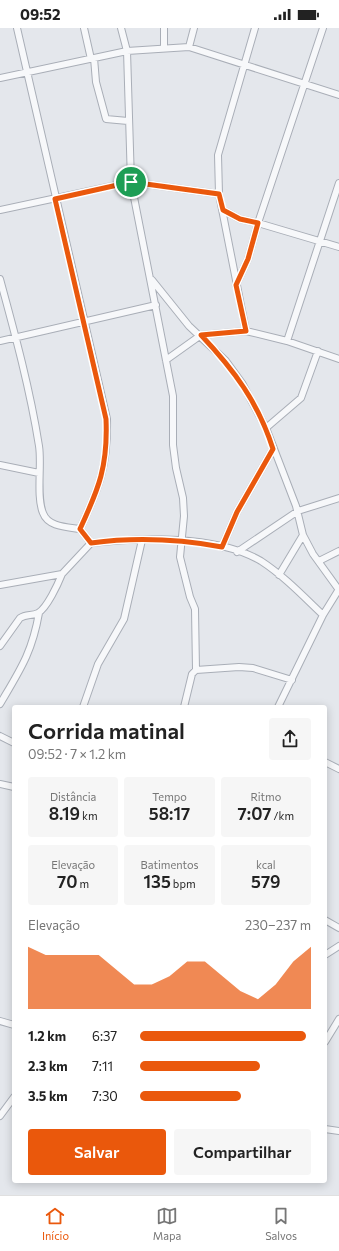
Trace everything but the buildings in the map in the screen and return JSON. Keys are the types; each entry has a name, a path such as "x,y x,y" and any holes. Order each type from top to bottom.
{"street":[{"path":"17,28 55,199 103,397 106,419 107,443 102,477 80,529"},
{"path":"84,28 106,119 128,121"},
{"path":"121,28 127,51 131,182 173,396 173,446 176,468 184,498 180,557 182,570 195,609 196,670"},
{"path":"164,28 164,48"},
{"path":"189,47 194,28"},
{"path":"246,331 219,194 218,155 255,28"},
{"path":"236,285 248,259 258,223 306,83 323,28"},
{"path":"0,78 127,51 189,47 244,63 339,95"},
{"path":"0,210 131,182 219,194"},
{"path":"287,341 339,183"},
{"path":"223,210 240,219 339,247"},
{"path":"0,279 16,338 35,421 40,452 39,473 43,513 48,520 57,526 80,529 91,543"},
{"path":"151,279 181,316 226,361 242,383 266,428 298,511 303,535 339,590 323,615 279,705"},
{"path":"0,341 156,305"},
{"path":"166,360 201,335 246,331 287,341 339,359"},
{"path":"266,428 302,398 318,351"},
{"path":"222,547 237,512 273,449"},
{"path":"0,465 39,473"},
{"path":"238,552 298,511 339,498"},
{"path":"279,574 303,535"},
{"path":"1,700 26,660 35,636 38,613 51,595 62,574 91,543 127,538 142,540 182,540 222,547 247,554 279,574 323,615"},
{"path":"84,705 98,664 124,619 142,540"},
{"path":"319,561 339,551"},
{"path":"0,585 62,574"},
{"path":"0,646 20,618 24,615 38,613"},
{"path":"184,705 192,674 196,670 238,667 253,668 292,680"},
{"path":"0,736 12,742"},
{"path":"327,763 339,769"},
{"path":"0,784 12,787"},
{"path":"327,921 339,928"},
{"path":"327,954 339,946"},
{"path":"327,1039 339,1019"},
{"path":"0,1021 12,1024"},
{"path":"0,1116 12,1100"},
{"path":"327,1129 339,1131"}],"route":[{"path":"131,182 194,189 219,194 223,210 240,219 258,223 248,259 236,285 246,331 201,335 226,361 242,383 266,428 273,449 237,512 222,547 182,540 142,540 127,538 91,543 80,529 95,498 102,477 107,443 106,419 103,397 55,199 131,182"}]}
